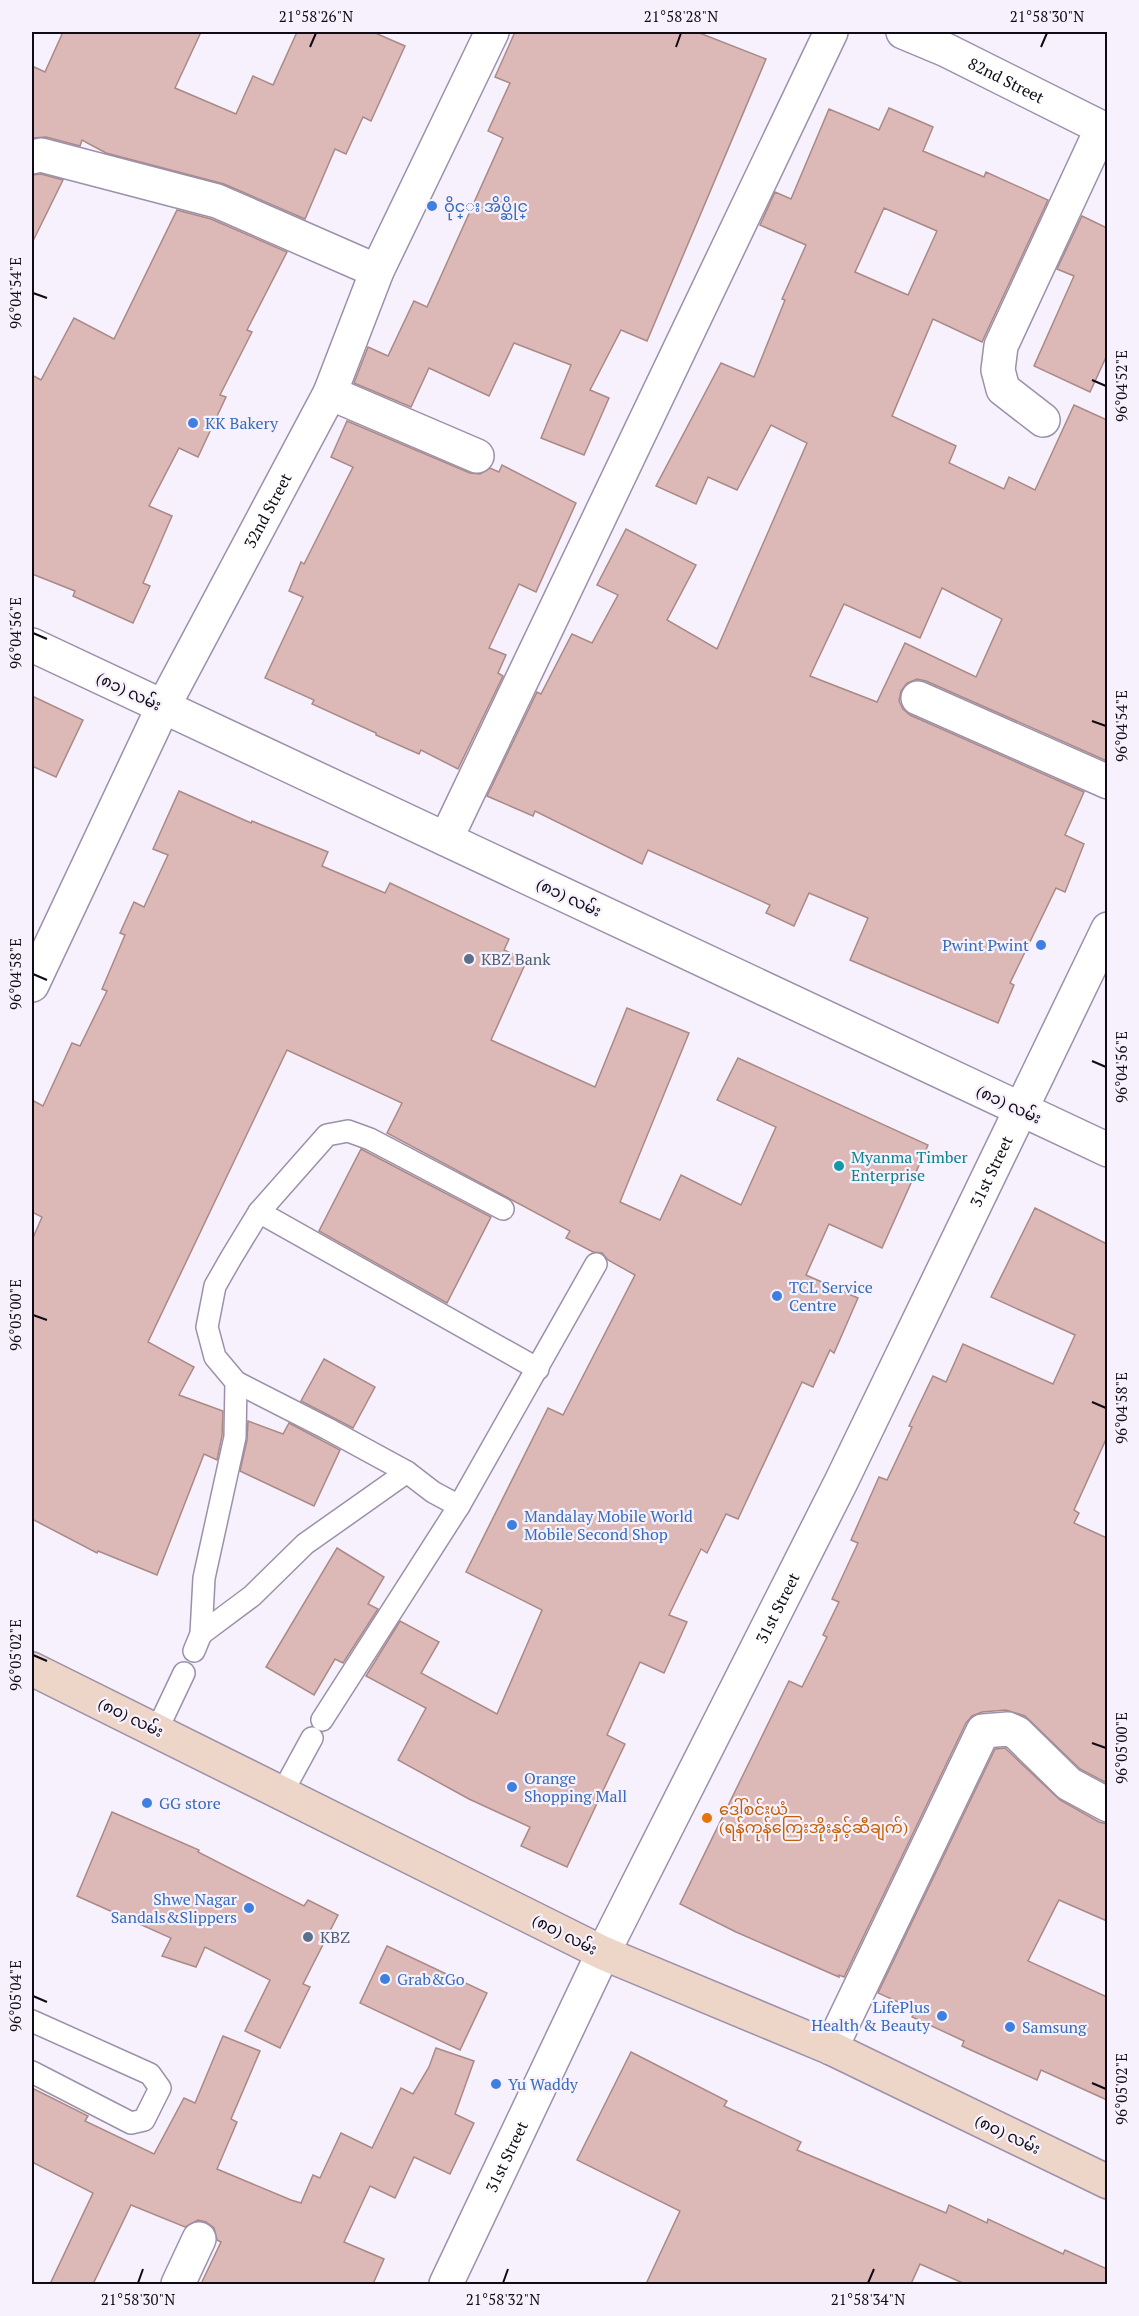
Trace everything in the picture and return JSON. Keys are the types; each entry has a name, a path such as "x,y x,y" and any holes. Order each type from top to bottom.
{"main road":[{"name":"(၈၀) လမ်း","path":"32,1669 603,1953 831,2048 1107,2182"}],"street":[{"name":"32nd Street","path":"32,985 163,707 330,393 377,271 492,32"},
{"path":"446,839 831,32"},
{"name":"82nd Street","path":"903,32 950,41 1105,129"},
{"path":"1043,420 1003,389 998,370 1001,346 1105,129"},
{"path":"32,157 41,155 217,201 377,271"},
{"path":"330,393 477,456"},
{"name":"(၈၁) လမ်း","path":"32,645 1107,1150"},
{"path":"918,698 1107,782"},
{"name":"31st Street","path":"446,2284 603,1953 841,1482 1107,929"},
{"path":"831,2048 983,1731 1008,1729 1017,1733 1069,1784 1107,1805"},
{"path":"178,2284 199,2239"}],"lane":[{"path":"459,1506 433,1492 407,1473 328,1429 236,1382 215,1357 207,1327 215,1286 259,1212 327,1135 348,1131 370,1139 502,1209"},
{"path":"259,1212 538,1369"},
{"path":"282,1793 317,1729 459,1506 596,1264"},
{"path":"236,1382 235,1437 204,1578 198,1643 252,1596 305,1544 407,1473"},
{"path":"157,1730 184,1672"},
{"path":"32,2021 150,2074 160,2088 144,2121 131,2123 32,2072"}],"building":[{"path":"63,32 201,32 175,88 236,114 253,76 273,85 297,32 373,32 405,46 371,121 363,117 346,154 335,149 305,219 224,184 106,153 82,140 80,146 46,137 32,138 32,66 45,72"},
{"path":"515,32 697,32 766,59 647,341 621,330 590,390 609,398 584,455 541,438 571,365 514,343 489,396 429,368 411,407 354,383 368,347 388,356 414,301 427,307 503,138 488,131 510,83 495,77"},
{"path":"889,108 933,127 923,151 984,177 986,172 1048,200 982,342 933,319 892,416 956,446 949,463 1004,489 1009,477 1035,490 1074,405 1107,420 1107,761 926,681 917,679 907,683 901,691 899,701 910,715 1084,792 1065,835 1084,844 1065,892 1056,888 1010,983 1014,985 998,1023 850,960 868,918 809,893 794,926 766,913 770,905 648,850 642,864 535,811 533,816 487,796 537,692 541,694 572,634 592,643 618,595 597,585 626,529 696,565 667,620 717,649 807,443 771,425 737,490 708,477 696,504 656,486 721,363 754,377 785,300 782,299 806,245 760,225 775,192 791,199 829,109 879,130","holes":["884,208 937,231 908,295 855,272","942,588 1002,619 976,677 905,643 877,702 810,676 844,604 920,638"]},
{"path":"41,174 63,180 32,243 32,175"},
{"path":"177,210 211,219 287,252 247,330 252,332 220,395 226,397 198,457 179,448 149,506 172,516 143,583 150,586 133,623 73,596 75,591 32,574 32,375 41,380 74,318 114,339"},
{"path":"1082,216 1107,228 1107,355 1090,392 1034,366 1074,276 1057,269"},
{"path":"347,421 470,473 480,474 490,468 499,472 502,465 576,503 536,592 519,584 489,648 506,655 498,673 503,676 458,769 421,750 419,754 376,735 312,704 314,700 265,678 303,597 289,591 301,562 304,564 353,467 331,457"},
{"path":"32,696 83,720 56,777 32,766"},
{"path":"179,791 251,823 252,821 328,852 322,866 385,893 390,883 509,939 504,950 527,960 491,1040 595,1087 627,1008 689,1033 620,1202 660,1220 681,1175 741,1205 776,1127 717,1100 738,1058 928,1145 882,1248 829,1224 806,1275 858,1298 834,1353 830,1350 813,1387 802,1382 738,1519 726,1514 707,1553 701,1549 669,1615 687,1622 664,1673 640,1662 607,1735 625,1744 567,1867 521,1846 530,1827 469,1799 398,1760 426,1708 366,1676 400,1621 439,1642 421,1673 497,1714 542,1610 466,1572 548,1408 563,1415 635,1275 608,1260 602,1253 593,1252 566,1238 570,1231 387,1133 402,1103 287,1050 148,1342 194,1367 179,1395 223,1411 222,1436 217,1460 204,1454 157,1575 98,1551 97,1553 32,1519 32,1240 42,1217 32,1212 32,1100 43,1106 72,1043 80,1046 107,991 102,989 125,935 120,933 134,902 144,907 168,855 153,849"},
{"path":"361,1149 491,1217 447,1303 319,1231"},
{"path":"1035,1208 1107,1244 1107,1437 1074,1510 1079,1513 1074,1523 1107,1538 1107,1783 1080,1769 1025,1716 1006,1710 982,1712 972,1716 966,1723 844,1977 839,1975 839,1977 736,1932 680,1904 789,1681 802,1687 827,1637 823,1635 839,1602 832,1599 858,1543 851,1540 879,1477 887,1480 933,1376 946,1382 963,1344 1053,1384 1075,1335 991,1297"},
{"path":"324,1359 375,1387 353,1428 301,1401"},
{"path":"248,1421 283,1434 289,1423 340,1450 314,1506 240,1471 247,1440"},
{"path":"337,1548 384,1577 368,1604 378,1609 343,1663 335,1659 314,1695 266,1667"},
{"path":"1005,1748 1060,1800 1099,1822 1107,1824 1107,1921 1059,1900 1028,1961 1107,1997 1107,2100 1041,2070 1037,2080 962,2046 964,2041 912,2017 916,2010 878,1993 995,1749"},
{"path":"112,1812 199,1850 198,1852 304,1906 308,1900 338,1915 303,1984 310,1987 280,2048 245,2031 270,1980 205,1947 196,1967 162,1956 171,1938 77,1896"},
{"path":"387,1946 487,1993 460,2050 360,2003"},
{"path":"223,2036 260,2051 231,2119 237,2122 217,2169 301,2203 313,2175 320,2178 341,2133 372,2148 401,2088 413,2094 429,2067 436,2048 474,2061 455,2114 474,2123 450,2174 414,2157 395,2198 370,2186 344,2242 384,2259 373,2284 201,2284 221,2242 217,2240 214,2228 198,2220 185,2227 131,2205 93,2284 50,2284 93,2193 32,2162 32,2088 88,2116 85,2121 154,2154 184,2098 195,2103"},
{"path":"631,2052 727,2101 724,2106 801,2142 797,2150 946,2213 949,2205 987,2223 988,2219 1063,2254 1065,2250 1107,2269 1107,2284 965,2284 920,2264 911,2284 646,2284 680,2211 577,2160"}],"place":[{"name":"ဝိုင္း အိပ္ဆိုင္","path":"432,206"},
{"name":"KK Bakery","path":"193,423"},
{"name":"Pwint Pwint","path":"1041,945"},
{"name":"KBZ Bank","path":"469,959"},
{"name":"Myanma Timber Enterprise","path":"839,1166"},
{"name":"TCL Service Centre","path":"777,1296"},
{"name":"Mandalay Mobile World Mobile Second Shop","path":"512,1525"},
{"name":"Orange Shopping Mall","path":"512,1787"},
{"name":"GG store","path":"147,1803"},
{"name":"ဒေါ်စင်းယုံ (ရန်ကုန်ကြေးအိုးနှင့်ဆီချက်)","path":"707,1818"},
{"name":"Shwe Nagar Sandals&Slippers","path":"249,1908"},
{"name":"KBZ","path":"308,1937"},
{"name":"Grab&Go","path":"385,1979"},
{"name":"LifePlus Health & Beauty","path":"942,2016"},
{"name":"Samsung","path":"1010,2027"},
{"name":"Yu Waddy","path":"496,2084"}]}
